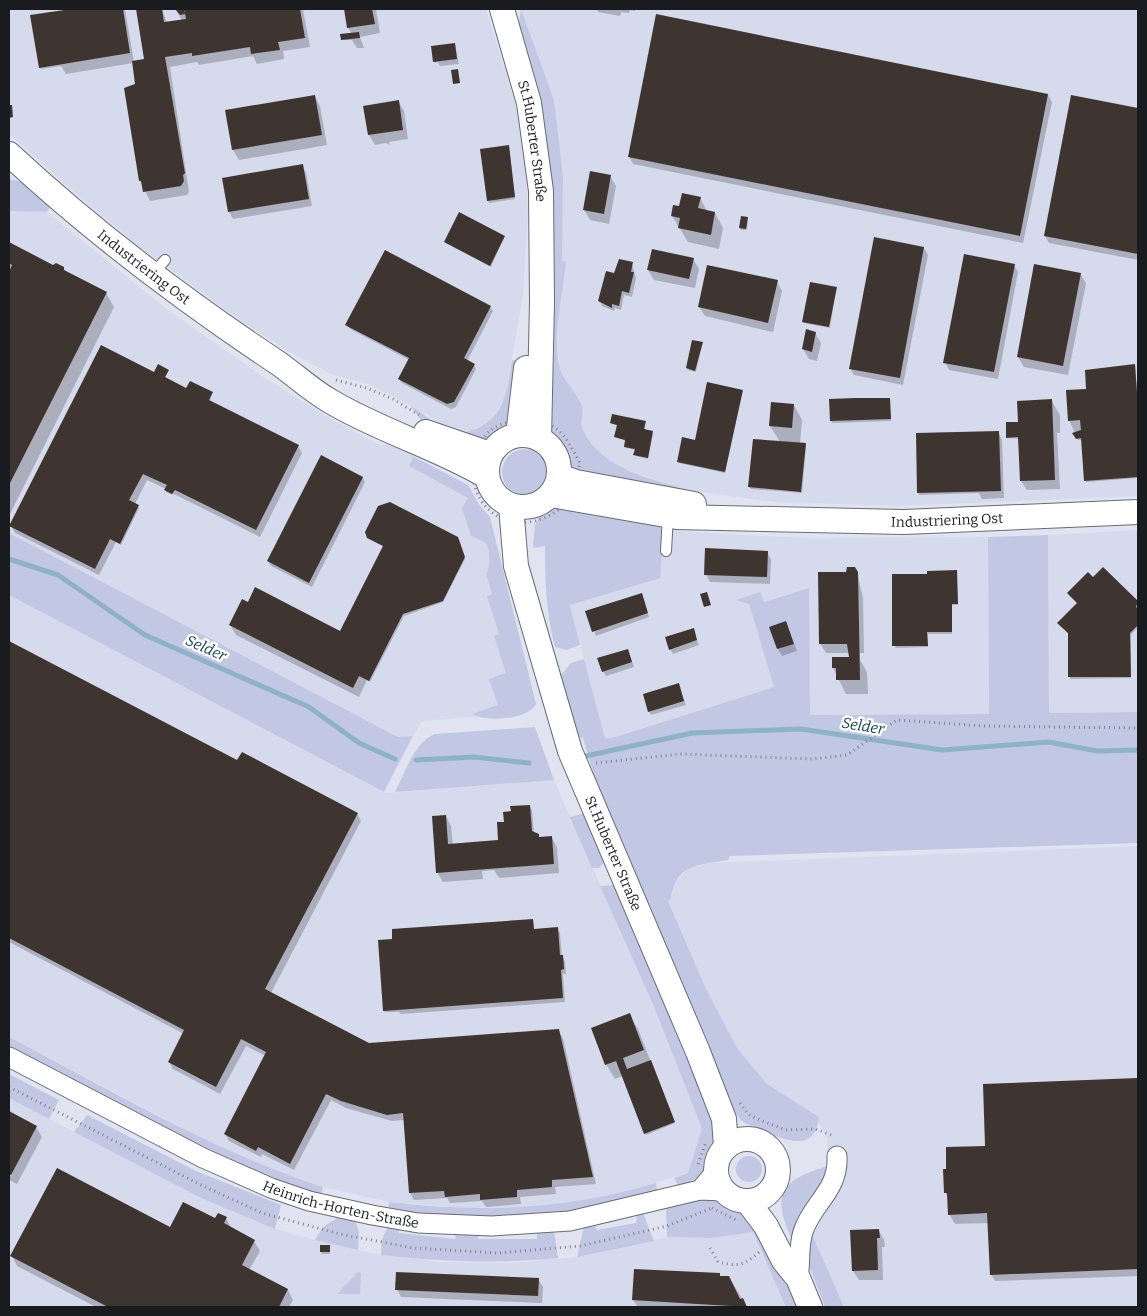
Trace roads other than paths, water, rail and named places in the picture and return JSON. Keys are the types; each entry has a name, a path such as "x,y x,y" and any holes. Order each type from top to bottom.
{"street":[{"name":"St.Huberter Straße","path":"502,9 529,103 538,157 542,224 540,278 542,302 522,432"},
{"name":"Industriering Ost","path":"10,159 160,266 212,319 288,370 316,379 481,463"},
{"path":"522,432 547,444 557,458 529,500 497,498 492,492 481,463 502,441 522,432"},
{"name":"Industriering Ost","path":"529,500 576,482 678,500 754,518"},
{"name":"St.Huberter Straße","path":"529,500 516,566 539,650 576,763 698,1052 724,1119 726,1147"},
{"name":"Industriering Ost","path":"529,500 668,515 904,522 1138,512"},
{"name":"St.Huberter Straße","path":"698,1052 723,1099 750,1139"},
{"name":"Heinrich-Horten-Straße","path":"9,1057 203,1158 290,1195 353,1212 418,1223 500,1226 570,1221 700,1190 719,1182"},
{"path":"750,1139 767,1146 776,1160 778,1176 774,1186 758,1198 731,1197 719,1182 717,1162 726,1147 742,1140 750,1139"},
{"path":"795,1273 801,1262 799,1249 807,1219 833,1186 838,1166 837,1156"},
{"path":"758,1198 766,1226 784,1260 795,1273 810,1307"}],"lane":[{"path":"666,551 668,515"}],"waterway":[{"name":"Selder","path":"9,559 58,575 145,635 309,707 359,743 395,759"},
{"name":"Selder","path":"586,756 692,733 801,729 942,750 1049,742 1097,751 1138,750"},
{"name":"Selder","path":"416,760 474,757 529,763"}]}
